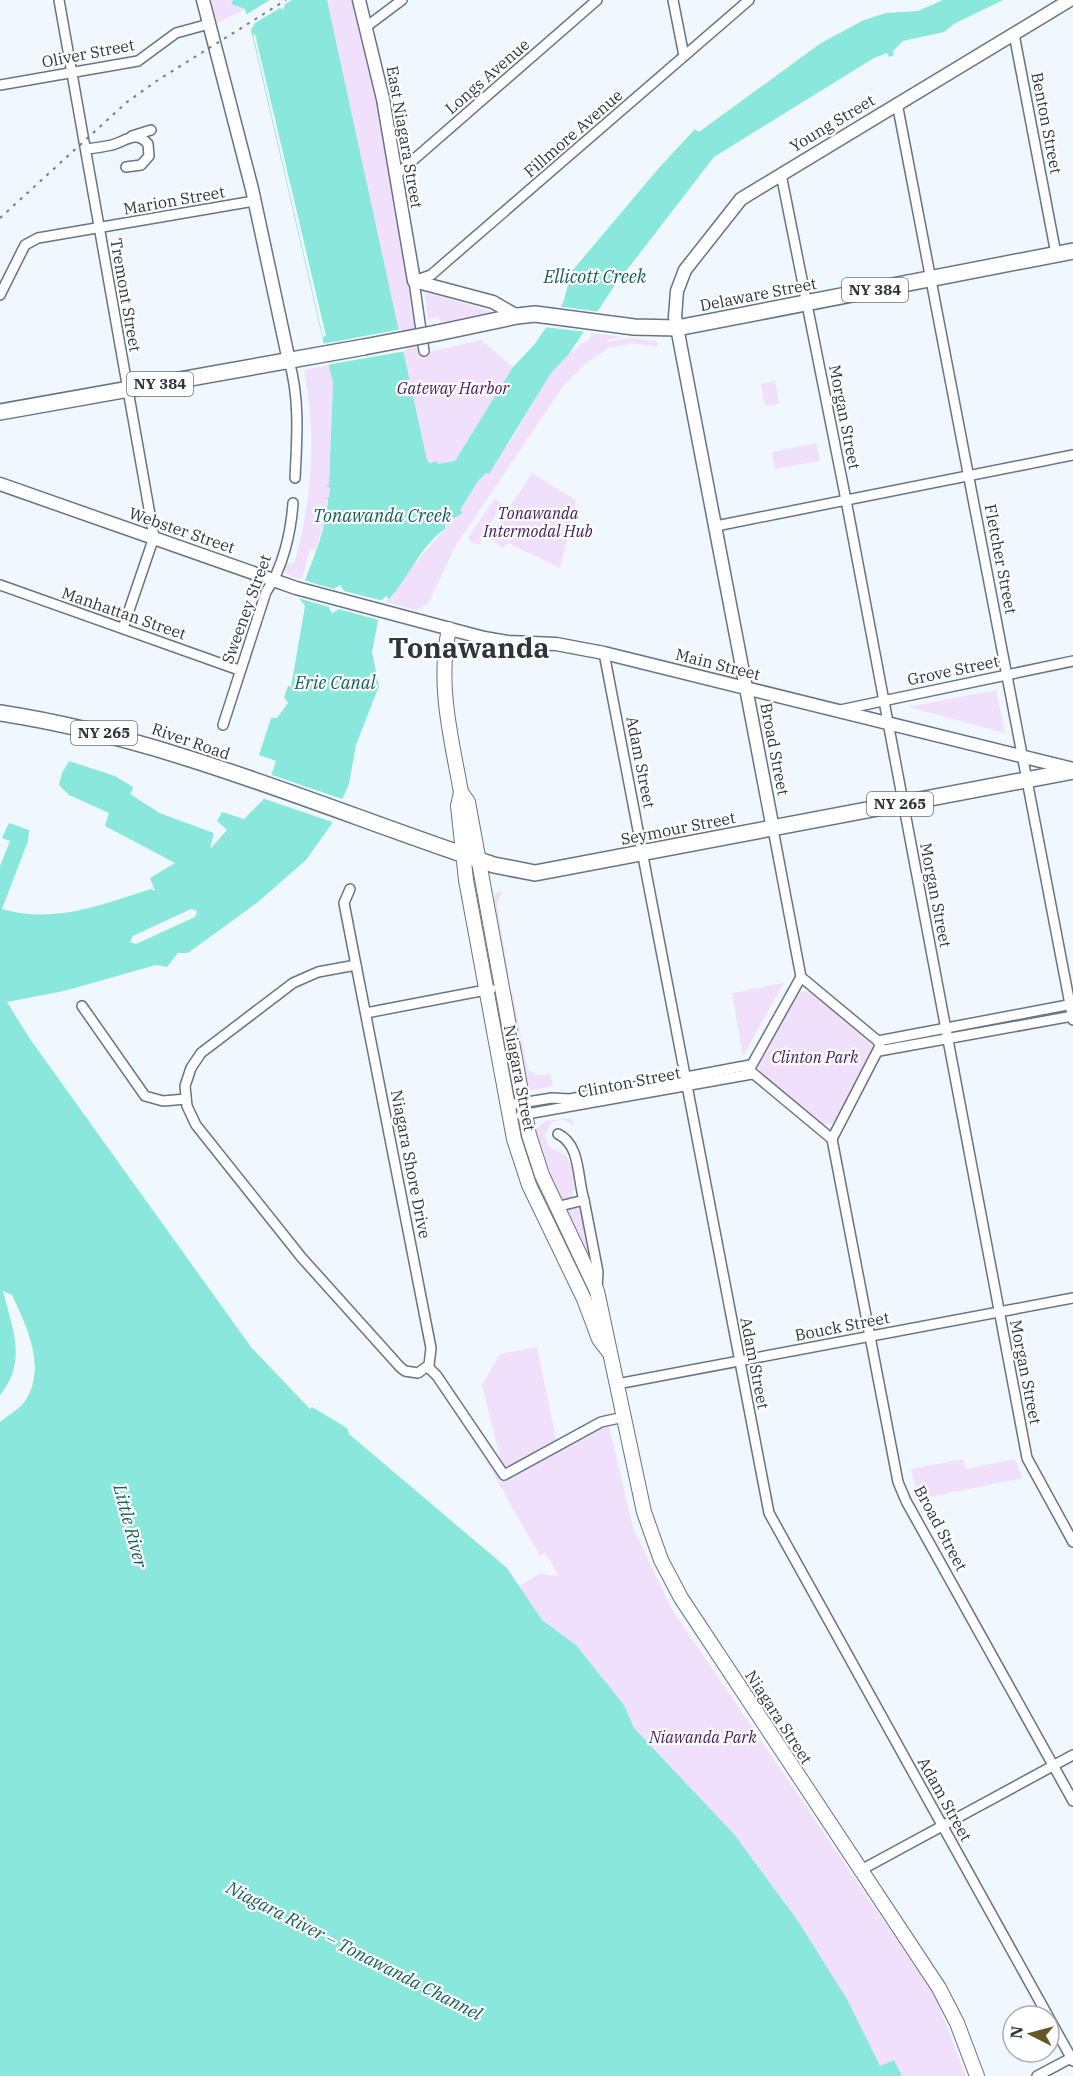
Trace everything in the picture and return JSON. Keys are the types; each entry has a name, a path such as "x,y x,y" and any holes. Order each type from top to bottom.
{"main road":[{"name":"Delaware Street","path":"518,316 546,316 643,328 677,328 1073,251"},
{"name":"NY 384","path":"0,412 289,361 518,316"},
{"name":"Niagara Street","path":"449,629 444,651 443,682 461,792 458,806 466,880 509,1111 529,1185 584,1299 599,1339 609,1352"},
{"name":"River Road","path":"0,713 104,733 297,796"},
{"name":"Seymour Street","path":"297,796 479,860 535,873 1027,781 1073,770"},
{"name":"Niagara Street","path":"461,792 468,802 535,1154 556,1207 597,1291 608,1334 609,1352 645,1518 661,1560 681,1598 939,1989 957,2023 977,2076"}],"street":[{"name":"Tremont Street","path":"59,0 154,537 123,628"},
{"path":"203,0 254,201 284,345 293,376 298,437 295,478"},
{"name":"East Niagara Street","path":"358,0 381,89 424,351"},
{"path":"366,27 402,0"},
{"name":"Longs Avenue","path":"396,175 597,0"},
{"path":"673,0 684,56"},
{"name":"Fillmore Avenue","path":"414,281 431,276 749,0"},
{"name":"Young Street","path":"716,526 677,328 675,299 685,270 741,199 1069,0"},
{"name":"Oliver Street","path":"0,85 142,59 176,33 209,24"},
{"name":"Benton Street","path":"1014,34 1056,254"},
{"name":"Fletcher Street","path":"897,103 1073,1017"},
{"path":"86,149 116,144 151,130"},
{"path":"126,168 141,165 149,156 148,144 139,137 132,136"},
{"name":"Morgan Street","path":"781,174 846,500 1027,1458 1073,1542"},
{"name":"Marion Street","path":"0,294 26,245 32,240 254,201"},
{"path":"414,281 493,302 518,316"},
{"path":"716,526 1073,455"},
{"name":"Webster Street","path":"0,484 296,588 353,603"},
{"name":"Sweeney Street","path":"223,725 266,592 275,579 291,523 293,503"},
{"name":"Broad Street","path":"716,526 801,977"},
{"name":"Manhattan Street","path":"0,585 239,670"},
{"name":"Main Street","path":"353,603 496,641 556,644 604,653 1022,755 1073,770"},
{"name":"Adam Street","path":"604,653 769,1513 1041,2004"},
{"name":"Grove Street","path":"840,710 1073,662"},
{"name":"Niagara Shore Drive","path":"350,889 344,903 431,1348 432,1358 428,1367"},
{"path":"356,965 318,972 293,983 209,1047 191,1068 186,1083 186,1099 196,1125 331,1293 405,1371 418,1373 428,1367 437,1376 504,1475 601,1422 624,1417"},
{"path":"801,977 878,1041 879,1051 832,1138 751,1070 801,977"},
{"path":"366,1013 502,987"},
{"path":"878,1041 1071,1004"},
{"path":"82,1006 145,1096 163,1101 186,1099"},
{"path":"1007,1016 1010,1028"},
{"path":"879,1051 1073,1017"},
{"name":"Clinton Street","path":"509,1111 751,1070"},
{"name":"Niagara Street","path":"558,1134 567,1138 573,1148 598,1272 597,1291"},
{"name":"Broad Street","path":"832,1138 895,1471 906,1501 1073,1801"},
{"path":"556,1207 584,1200"},
{"name":"Bouck Street","path":"617,1384 1073,1298"},
{"path":"861,1870 1073,1755"},
{"name":"Adam Street","path":"1061,2039 1072,2058"},
{"path":"1036,2076 1072,2058"}],"green space":[{"path":"211,0 233,0 231,4 245,9 217,23"},
{"name":"Gateway Harbor","path":"327,0 354,0 376,85 420,354 481,340 513,367 455,461 437,465 427,460"},
{"path":"425,292 492,313 445,322 440,322 439,317 428,319"},
{"path":"591,333 624,337 607,340 607,342 631,338 656,341 658,344 657,347 633,343 608,348 583,366 561,389 455,547 428,604 415,610 386,602 411,568 445,529 445,523 462,513 459,511 478,480 510,442 551,372 566,356 590,338"},
{"path":"329,365 333,383 329,485 326,486 330,487 329,498 326,498 328,509 315,551 310,549 302,579 295,578 284,571 287,563 294,564 309,492 311,443 304,370"},
{"path":"775,381 779,404 765,406 761,384"},
{"path":"816,443 820,461 775,469 772,452"},
{"name":"Tonawanda Intermodal Hub","path":"532,473 576,500 560,568 508,543 503,548 491,540 495,534 493,532"},
{"path":"494,499 499,501 500,507 479,544 472,543 468,538"},
{"path":"996,690 1005,733 908,707"},
{"path":"503,891 497,904 509,978 505,972 492,904 496,893"},
{"path":"784,983 743,1056 732,993"},
{"path":"512,990 528,1070 538,1075 550,1074 553,1086 528,1091 510,997"},
{"name":"Clinton Park","path":"811,991 871,1042 873,1051 836,1123 822,1125 760,1073 758,1063 796,993"},
{"path":"572,1118 574,1125 563,1120 552,1122 545,1135 549,1147 566,1156 572,1171 573,1195 571,1199 560,1199 546,1168 535,1130 545,1121"},
{"path":"545,1199 593,1296 594,1308 542,1201"},
{"path":"574,1207 582,1210 593,1268 565,1210"},
{"name":"Niawanda Park","path":"537,1347 557,1444 606,1414 633,1527 671,1608 936,1998 966,2076 902,2076 894,2060 880,2067 796,1918 734,1834 634,1728 624,1705 576,1645 542,1620 519,1586 539,1574 559,1576 545,1553 540,1556 486,1461 500,1457 482,1385 500,1354"},
{"path":"963,1459 966,1469 1015,1459 1023,1478 919,1499 911,1469"}],"water":[{"path":"233,0 327,0 427,460 430,463 437,461 438,464 455,461 513,367 534,345 563,303 572,271 695,129 699,132 821,43 864,20 886,13 918,11 943,0 1003,0 954,24 944,32 903,41 893,51 894,55 889,57 887,53 874,58 714,157 613,288 569,354 551,373 489,474 486,473 478,481 460,510 463,513 445,523 445,529 428,544 396,591 389,599 386,596 382,600 372,652 379,686 356,745 349,784 331,825 306,860 258,902 188,953 178,953 167,967 156,965 64,991 7,1002 30,1039 251,1347 310,1409 312,1407 347,1428 349,1434 507,1568 542,1620 576,1645 624,1705 634,1728 734,1834 796,1918 847,1999 880,2066 894,2060 902,2076 0,2076 0,1422 25,1401 31,1388 35,1361 29,1334 18,1307 12,1295 3,1291 13,1331 16,1357 9,1382 0,1395 0,866 10,841 2,838 9,823 29,830 28,841 2,909 40,914 77,911 151,889 155,891 150,878 175,863 105,826 109,813 69,795 59,785 62,773 69,761 115,776 133,787 131,794 160,813 214,833 211,848 226,830 217,821 222,812 244,819 263,800 276,761 259,755 271,718 277,718 288,703 284,697 288,686 291,687 305,606 299,598 321,538 327,513 328,500 326,498 329,498 330,488 326,485 329,485 333,383 251,30 245,9 231,4","holes":["340,585 344,591 338,610 332,613 329,608 334,589"]}],"pier":[{"path":"270,0 292,0 285,4 283,10 280,8 255,23 251,30 250,26 247,27 244,16"},
{"path":"255,34 326,336 323,337 253,35"},
{"path":"556,306 601,312 587,332 543,327"},
{"path":"402,329 406,351 326,365 322,344"},
{"path":"303,580 334,589 340,585 344,591 384,601 379,620 338,609 332,614 329,607 298,598"},
{"path":"269,774 345,800 335,823 259,797"},
{"path":"132,792 162,812 216,831 216,837 222,830 216,824 217,821 227,830 210,849 214,833 160,813 130,794"},
{"path":"191,909 197,911 195,917 136,944 130,942 133,936"}],"railway":[{"path":"0,218 127,102 286,0"}],"district":[{"name":"Tonawanda","path":"469,648"}],"water label":[{"name":"Ellicott Creek","path":"595,277"},
{"name":"Tonawanda Creek","path":"382,516"},
{"name":"Erie Canal","path":"335,683"},
{"name":"Little River","path":"130,1526"},
{"name":"Niagara River – Tonawanda Channel","path":"354,1951"}]}
